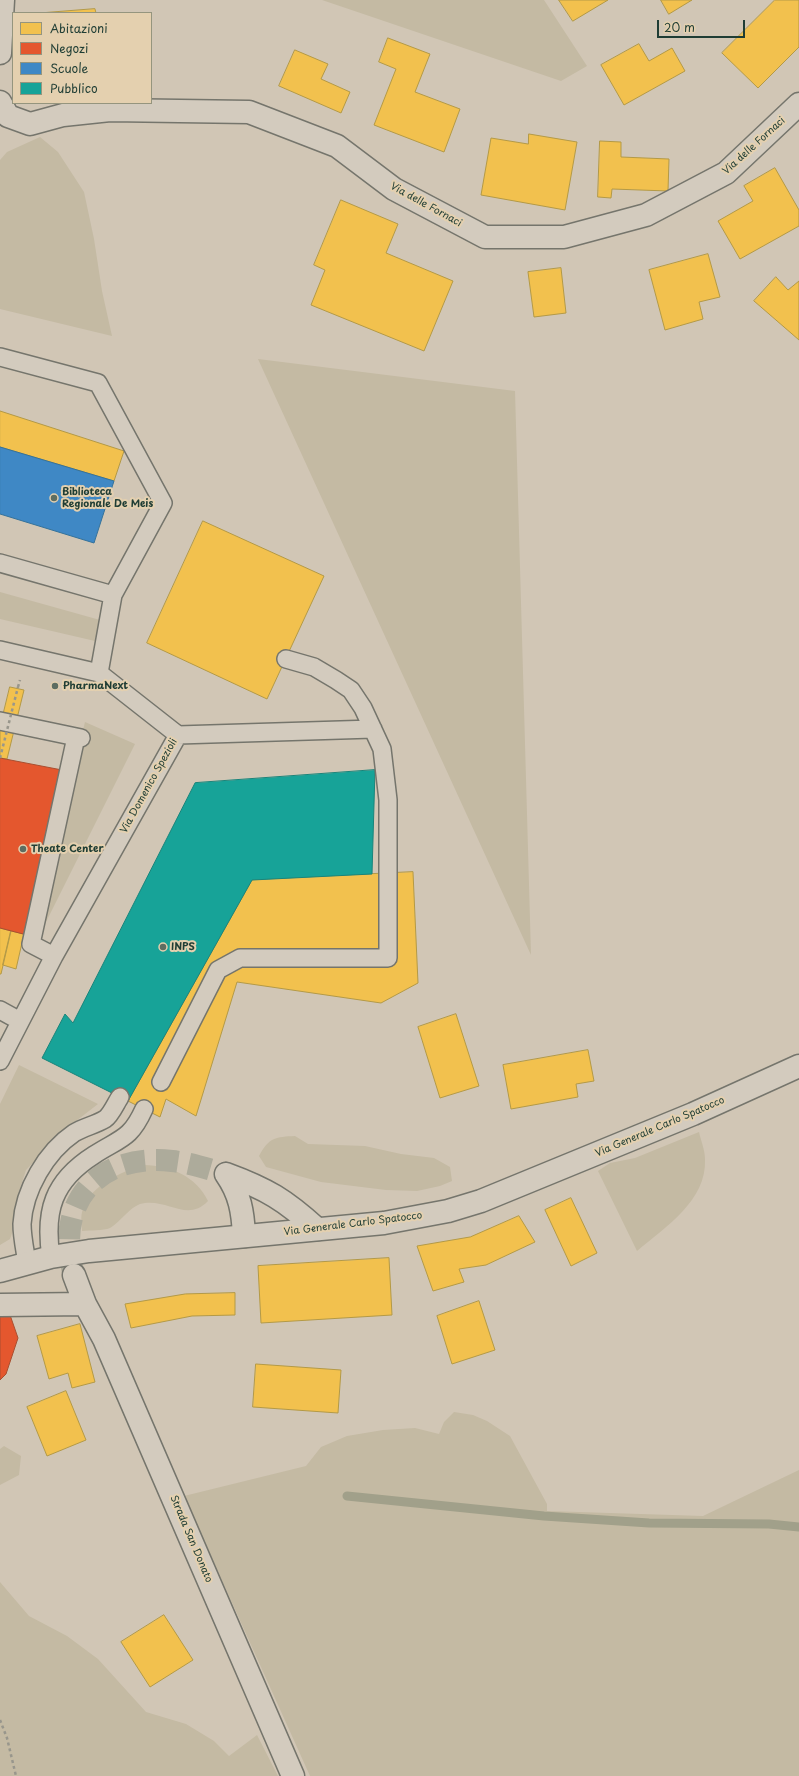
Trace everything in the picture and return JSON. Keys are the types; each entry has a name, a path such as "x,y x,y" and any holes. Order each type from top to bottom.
{"street":[{"path":"0,54 3,0"},
{"name":"Via delle Fornaci","path":"3,115 30,124 63,115 110,110 249,112 337,146 394,189 485,237 564,237 646,215 726,173 799,104"},
{"name":"Via Generale Carlo Spatocco","path":"0,1271 51,1257 128,1246 317,1229 415,1218 448,1211 481,1201 693,1114 799,1066"},
{"path":"244,1236 240,1203 237,1192 226,1174 270,1192 287,1202 317,1229"},
{"name":"Strada San Donato","path":"74,1275 84,1304 104,1339 293,1776"},
{"path":"0,1305 84,1304"}],"lane":[{"path":"0,357 98,383 163,503 113,595 99,673 0,650"},
{"path":"0,563 113,595"},
{"path":"161,1082 218,970 240,958 388,958 388,800 382,749 361,704 351,690 314,667 286,659"},
{"name":"Via Domenico Spezioli","path":"0,1061 54,956 178,735 99,673"},
{"path":"0,721 78,738 31,944 54,956"},
{"path":"178,735 373,729"},
{"path":"0,1010 20,1020"},
{"path":"27,1263 22,1225 26,1200 31,1187 48,1161 65,1140 84,1128 106,1119 120,1097"},
{"path":"51,1257 48,1237 48,1218 53,1200 62,1183 71,1173 93,1155 127,1136 136,1125 144,1109"}],"path":[{"path":"0,758 18,687"},
{"path":"0,1720 7,1738 16,1776"}],"shaded area":[{"path":"322,0 544,0 587,66 561,81"},
{"path":"40,137 58,152 84,192 94,239 102,291 112,336 0,309 0,160 7,152"},
{"path":"258,359 515,391 531,955"},
{"path":"0,592 100,620 95,641 0,619"},
{"path":"85,722 135,744 41,932 73,773"},
{"path":"19,1065 98,1104 67,1128 26,1170 16,1201 17,1219 10,1239 0,1245 0,1104"},
{"path":"699,1132 705,1159 704,1174 699,1188 692,1200 682,1212 637,1251 598,1171 610,1163 635,1158"},
{"path":"295,1136 308,1144 365,1146 401,1154 434,1158 450,1167 452,1181 440,1186 417,1191 386,1190 321,1182 266,1167 259,1156 266,1145 274,1139"},
{"path":"144,1165 173,1170 182,1174 197,1185 208,1201 201,1207 193,1210 178,1209 154,1203 140,1204 135,1206 110,1228 82,1231 82,1212 87,1200 93,1193 108,1180 117,1175"},
{"path":"454,1412 473,1415 487,1421 510,1436 547,1504 547,1511 703,1516 799,1470 799,1776 310,1776 184,1496 306,1466 321,1447 347,1436 383,1430 415,1428 439,1434 444,1422"},
{"path":"4,1446 21,1456 19,1475 0,1485 0,1449"},
{"path":"0,1582 29,1616 67,1636 98,1659 146,1712 186,1724 214,1741 229,1756 257,1735 278,1776 0,1776"}],"building: Abitazioni":[{"path":"559,0 608,0 573,21"},
{"path":"661,0 692,0 669,14"},
{"path":"775,0 799,0 799,47 758,88 722,53"},
{"path":"95,9 96,12 54,12"},
{"path":"388,38 430,54 415,92 460,109 444,152 374,125 396,69 379,62"},
{"path":"639,44 649,61 672,48 685,71 624,105 601,65"},
{"path":"295,50 328,64 321,79 350,92 341,113 279,86"},
{"path":"529,134 577,142 565,210 481,195 491,138 528,144"},
{"path":"600,141 621,142 621,157 669,159 668,191 612,189 611,198 598,197"},
{"path":"775,168 799,210 799,226 740,259 718,221 753,201 744,186"},
{"path":"341,200 398,224 386,253 453,281 424,351 311,305 325,270 314,265"},
{"path":"708,254 720,297 699,302 703,319 665,330 649,270"},
{"path":"561,268 566,313 534,317 528,272"},
{"path":"776,277 788,290 799,281 799,340 754,301"},
{"path":"0,411 124,451 114,481 0,447"},
{"path":"203,521 324,576 267,699 147,643"},
{"path":"10,687 24,690 7,759 0,758 0,727"},
{"path":"413,872 418,983 381,1003 237,982 196,1116 166,1099 160,1117 128,1101 252,880"},
{"path":"0,928 11,931 1,974 0,974"},
{"path":"11,931 24,934 16,969 3,965"},
{"path":"456,1014 479,1086 440,1098 418,1027"},
{"path":"588,1050 594,1081 576,1084 578,1097 511,1109 503,1065"},
{"path":"571,1198 597,1253 571,1266 545,1210"},
{"path":"519,1216 535,1242 486,1265 459,1269 464,1282 433,1291 417,1246 470,1237"},
{"path":"389,1258 392,1315 261,1323 258,1266"},
{"path":"235,1293 235,1315 192,1316 131,1328 125,1304 185,1294"},
{"path":"479,1301 495,1350 452,1364 437,1316"},
{"path":"80,1324 95,1382 72,1388 68,1373 49,1379 37,1336"},
{"path":"256,1364 341,1370 338,1413 253,1407"},
{"path":"66,1391 86,1440 47,1456 27,1407"},
{"path":"164,1615 193,1660 150,1687 121,1642"}],"building: Negozi":[{"name":"Theate Center","path":"0,758 62,770 27,935 0,928"},
{"path":"9,1312 18,1338 6,1374 0,1380 0,1314"}],"building: Scuole":[{"name":"Biblioteca Regionale De Meis","path":"0,447 114,481 94,543 0,514"}],"building: Pubblico":[{"name":"INPS","path":"375,770 372,874 252,880 128,1101 42,1058 65,1014 73,1023 195,783"}],"waterway":[{"path":"347,1496 544,1516 649,1523 769,1524 799,1527"}],"tunnel":[{"path":"73,1272 69,1246 71,1223 77,1203 89,1186 104,1174 124,1165 146,1161 179,1162 226,1174"}],"place":[{"name":"Biblioteca Regionale De Meis","path":"54,498"},
{"name":"PharmaNext","path":"55,686"},
{"name":"Theate Center","path":"23,849"},
{"name":"INPS","path":"163,947"}]}
